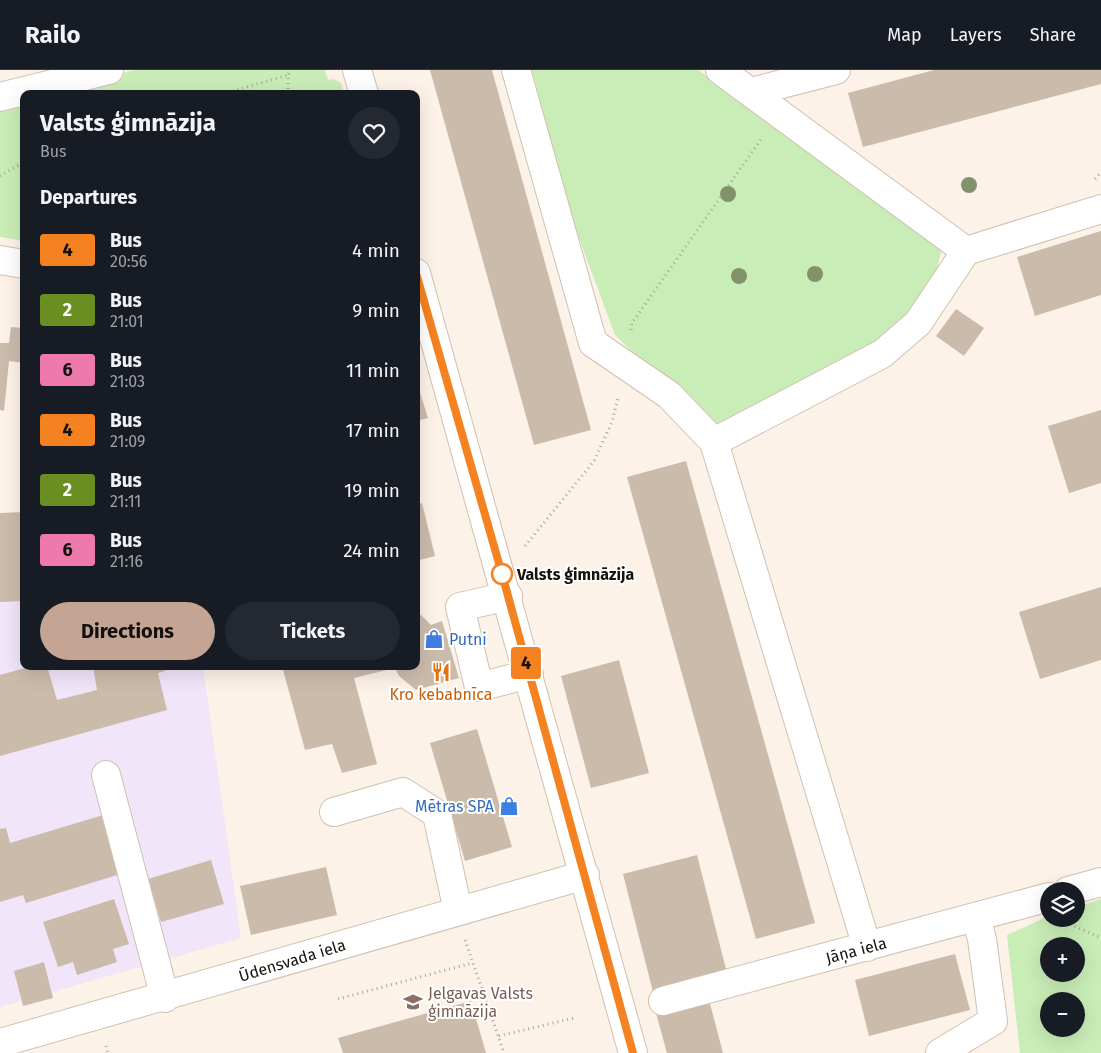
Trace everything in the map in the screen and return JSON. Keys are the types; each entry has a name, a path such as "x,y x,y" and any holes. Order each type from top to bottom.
{"street":[{"path":"28,90 109,70"},
{"path":"357,70 363,90"},
{"path":"516,70 593,343 669,395 714,442 867,947"},
{"path":"720,70 966,251"},
{"path":"752,92 836,70"},
{"path":"0,97 20,92"},
{"path":"714,442 882,354 918,323 966,251 1101,209"},
{"path":"0,260 20,263"},
{"path":"420,292 508,596 633,1053"},
{"path":"508,596 460,607 479,687 529,674"},
{"path":"106,775 165,998"},
{"path":"334,812 404,792 437,814 458,911"},
{"name":"Ūdensvada iela","path":"0,1043 165,998 585,875"},
{"path":"1085,886 1101,882"},
{"name":"Jāņa iela","path":"663,1001 1040,900"},
{"path":"940,1053 993,1021 982,939 976,918"}],"path":[{"path":"288,90 288,75 291,70"},
{"path":"237,90 288,75"},
{"path":"525,546 594,461 612,422 626,364 632,323 780,113"},
{"path":"0,176 20,164"},
{"path":"458,911 472,963 504,1053"},
{"path":"1077,927 1101,938"},
{"path":"338,999 472,963"},
{"path":"499,1036 574,1018"}],"shaded area":[{"path":"20,548 20,670 204,670 241,938 0,1007 0,549"}],"green space":[{"path":"135,70 325,70 328,80 334,79 341,83 343,90 53,90"},
{"path":"532,70 698,70 928,230 941,252 935,278 897,331 715,432 615,335 567,206"},
{"path":"20,98 20,240 0,237 0,103"},
{"path":"1101,899 1101,1053 1020,1053 1007,935 1040,920 1040,927 1085,927 1085,904"}],"building":[{"path":"430,70 492,70 591,430 534,445"},
{"path":"934,70 1101,70 1101,84 863,147 848,93"},
{"path":"1101,231 1101,295 1035,316 1017,257"},
{"path":"956,309 984,328 964,356 936,336"},
{"path":"11,327 20,328 20,362 9,361 4,411 0,410 0,343 9,343"},
{"path":"420,393 428,418 420,420"},
{"path":"1101,410 1101,483 1069,493 1048,426"},
{"path":"686,461 815,923 756,939 627,477"},
{"path":"422,503 435,556 420,560 420,504"},
{"path":"20,512 20,601 0,602 0,513"},
{"path":"1101,587 1101,660 1040,679 1019,612"},
{"path":"420,614 431,625 442,621 459,678 416,690 399,676 396,670 420,670"},
{"path":"619,660 649,773 591,788 561,676"},
{"path":"20,669 48,670 57,700 97,690 94,670 165,670 158,673 167,710 0,756 0,675"},
{"path":"283,670 387,670 354,678 377,764 342,773 332,744 305,750"},
{"path":"477,729 512,847 465,861 430,743"},
{"path":"110,813 127,872 26,903 23,895 0,902 0,829 6,828 10,843"},
{"path":"697,855 728,977 654,996 623,874"},
{"path":"211,860 224,904 161,922 148,879"},
{"path":"326,867 337,915 251,935 240,886"},
{"path":"114,899 129,944 113,949 117,962 77,975 73,962 58,967 43,922"},
{"path":"955,954 970,1010 869,1036 855,980"},
{"path":"44,962 53,998 23,1006 14,971"},
{"path":"709,1000 723,1053 667,1053 656,1013"},
{"path":"471,1001 486,1053 343,1053 338,1038"}],"bus line":[{"name":"4","path":"420,287 502,574 633,1053"}],"place":[{"name":"Valsts ģimnāzija","path":"502,574"},
{"name":"Putni","path":"434,639"},
{"name":"Kro kebabnīca","path":"441,672"},
{"name":"Mētras SPA","path":"509,806"},
{"name":"Jelgavas Valsts ģimnāzija","path":"413,1002"}]}
